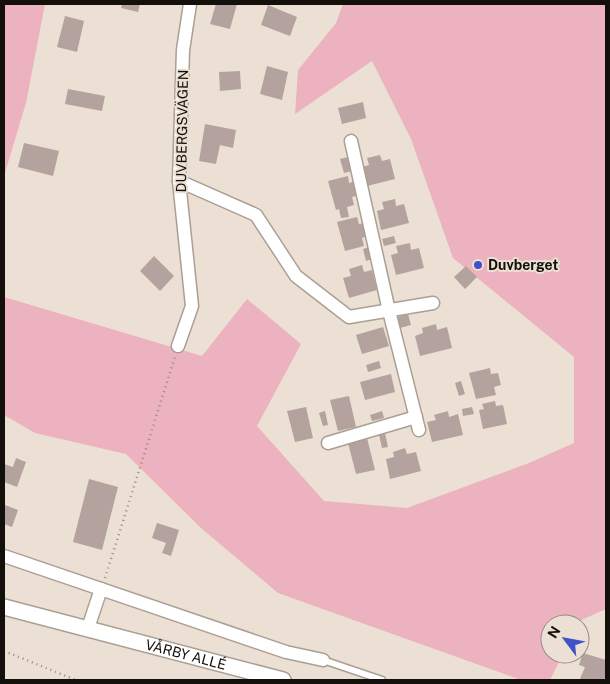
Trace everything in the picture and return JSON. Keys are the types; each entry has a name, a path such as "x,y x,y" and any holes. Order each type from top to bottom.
{"street":[{"name":"DUVBERGSVÄGEN","path":"178,346 192,306 179,181 182,50 190,4"},
{"path":"328,443 418,423 389,312 351,141"},
{"path":"179,181 256,215 296,276 349,317 389,312 433,303"},
{"path":"4,556 286,652 323,660"},
{"path":"88,628 101,589"},
{"name":"VÅRBY ALLÉ","path":"4,607 283,680"}],"lane":[{"path":"323,660 382,680"}],"path":[{"path":"101,589 178,346"},
{"path":"4,651 76,680"}],"shaded area":[{"path":"4,4 45,4 26,103 4,176"},
{"path":"343,4 606,4 606,609 590,616 590,614 540,614 540,664 558,664 550,680 521,680 278,593 201,528 126,454 35,433 4,415 4,297 202,356 247,299 301,344 257,426 324,501 407,508 529,463 574,443 574,357 453,258 411,139 372,61 295,114 298,70 336,23"}],"building":[{"path":"122,4 140,4 138,12 121,8"},
{"path":"216,4 237,4 230,29 210,24"},
{"path":"268,5 297,17 290,36 261,25"},
{"path":"65,16 84,21 77,52 57,47"},
{"path":"267,66 288,72 282,100 260,94"},
{"path":"240,71 241,89 220,91 219,72"},
{"path":"68,89 105,96 102,111 65,104"},
{"path":"363,102 366,118 342,124 338,108"},
{"path":"205,124 236,130 233,148 220,145 216,164 199,161"},
{"path":"24,143 59,151 53,176 18,167"},
{"path":"380,155 382,161 390,159 395,179 367,186 362,167 369,165 367,158"},
{"path":"348,157 352,171 344,173 340,159"},
{"path":"348,176 349,183 355,181 359,195 352,197 354,205 347,207 349,217 341,218 339,209 336,210 328,181"},
{"path":"395,199 396,206 404,204 409,223 381,230 377,211 384,209 382,202"},
{"path":"357,217 359,224 365,223 368,236 362,238 364,246 345,251 337,222"},
{"path":"394,236 396,243 384,246 382,239"},
{"path":"410,243 411,250 419,248 424,268 396,275 391,255 398,253 396,246"},
{"path":"369,247 372,259 366,261 363,249"},
{"path":"154,256 174,276 160,291 140,271"},
{"path":"362,265 364,272 372,270 377,290 349,298 343,278 351,276 349,269"},
{"path":"466,266 477,277 465,289 454,277"},
{"path":"408,314 411,325 400,328 397,317"},
{"path":"436,324 437,330 447,327 452,348 420,356 415,336 423,333 422,328"},
{"path":"383,327 389,346 362,354 356,335"},
{"path":"379,361 381,368 368,372 366,365"},
{"path":"490,368 491,374 498,373 501,385 494,387 496,395 476,399 469,373"},
{"path":"391,374 395,392 365,400 360,382"},
{"path":"461,381 465,394 459,396 455,383"},
{"path":"349,396 356,427 338,431 330,400"},
{"path":"495,401 496,406 503,405 507,424 483,429 479,410 484,409 482,404"},
{"path":"306,407 313,438 295,442 287,411"},
{"path":"472,407 474,414 463,416 462,409"},
{"path":"325,411 328,425 323,426 319,413"},
{"path":"382,411 384,418 372,421 370,415"},
{"path":"448,411 449,417 458,414 463,435 432,442 427,422 436,420 434,415"},
{"path":"385,433 388,447 382,448 379,435"},
{"path":"367,438 375,470 356,474 348,443"},
{"path":"405,448 407,454 416,452 421,471 390,479 386,459 394,457 393,452"},
{"path":"16,458 26,462 17,487 4,482 4,464 13,467"},
{"path":"89,479 118,487 102,550 73,542"},
{"path":"5,505 18,510 12,527 4,524"},
{"path":"157,523 179,530 171,556 162,553 166,543 152,538"},
{"path":"590,655 606,660 606,680 580,679 585,667 579,665 590,664"}],"place":[{"name":"Duvberget","path":"478,265"}]}
